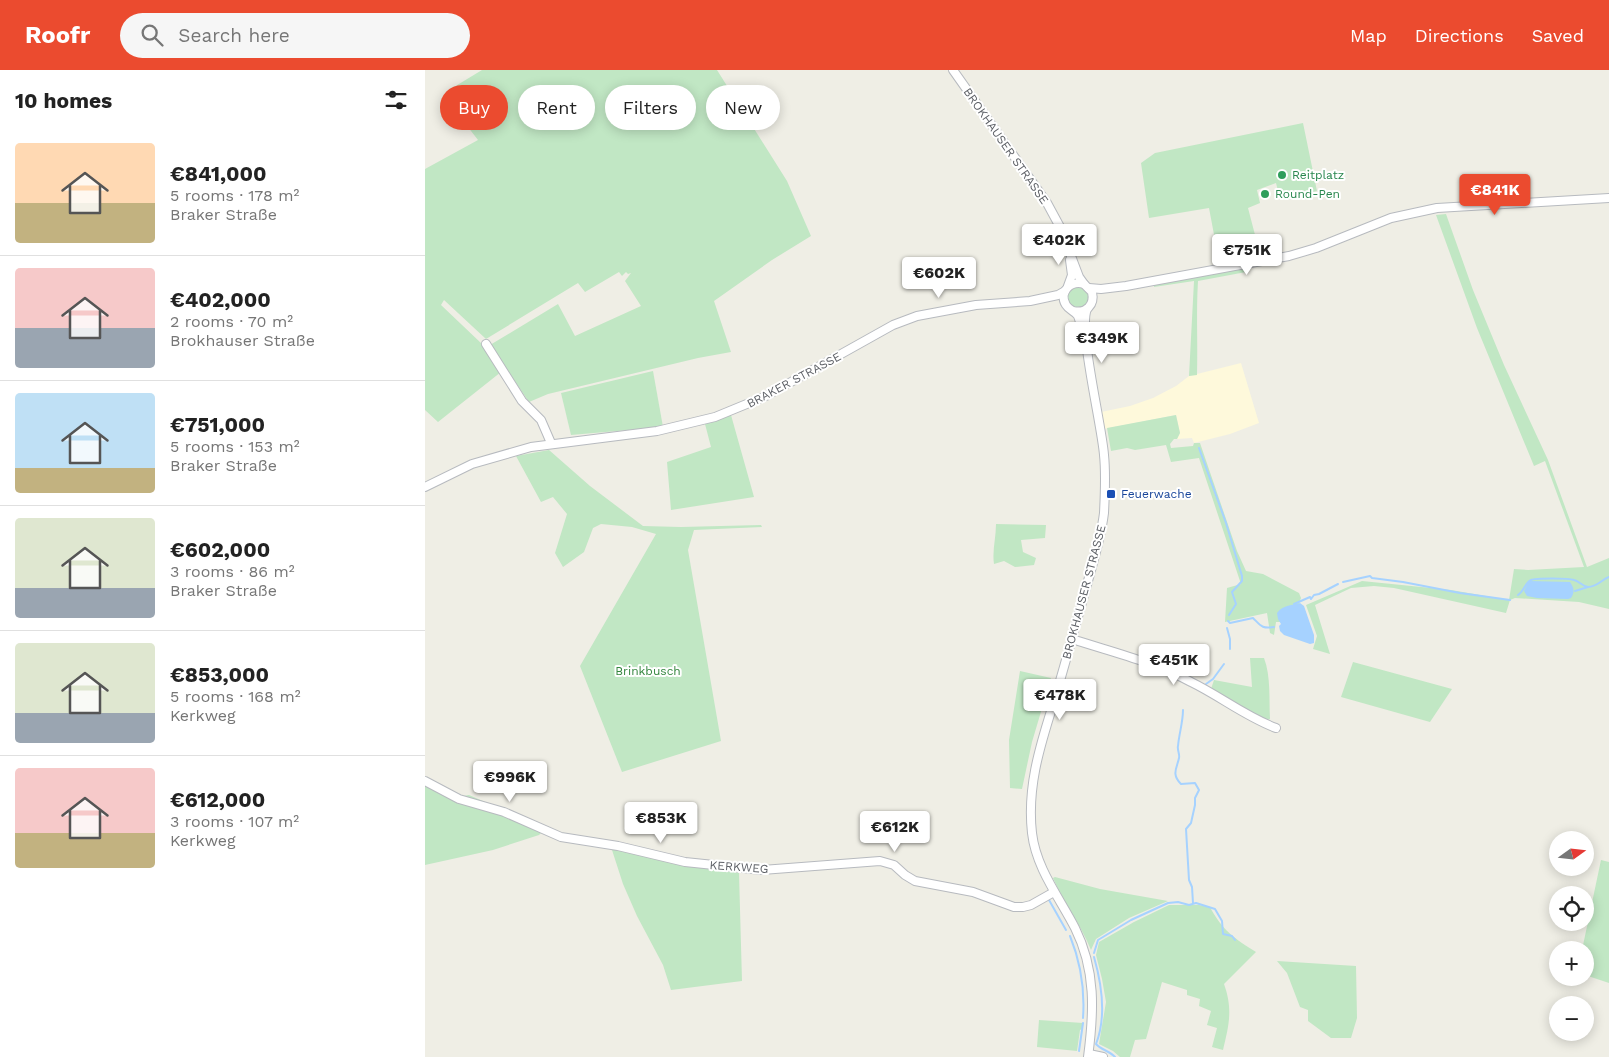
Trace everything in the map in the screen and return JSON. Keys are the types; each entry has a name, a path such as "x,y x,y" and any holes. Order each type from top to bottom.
{"street":[{"name":"BROKHAUSER STRASSE","path":"953,70 1047,203 1060,227 1079,277 1087,286"},
{"path":"1126,286 1102,294 1092,301 1087,309 1078,312 1065,305 1064,300 1067,289 1076,283 1101,289 1126,286 1289,256 1316,248 1378,222 1415,212 1447,208 1609,198"},
{"name":"BROKHAUSER STRASSE","path":"1067,289 1071,275 1069,251"},
{"path":"1087,286 1093,296 1092,301"},
{"name":"BRAKER STRASSE","path":"425,487 472,464 551,443 657,431 706,420 766,396 905,320 952,309 1058,295 1067,289"},
{"name":"BRAKER STRASSE","path":"1030,300 1059,302 1065,305"},
{"name":"BROKHAUSER STRASSE","path":"1087,309 1085,316 1088,351 1104,454 1105,497 1103,520 1097,548 1039,753 1031,796 1033,835 1041,864 1054,892 1076,930 1089,966 1093,1010 1088,1056"},
{"name":"BROKHAUSER STRASSE","path":"1073,311 1078,317 1088,351"},
{"path":"487,344 522,401 541,420 551,443"},
{"path":"1072,639 1165,669 1192,682 1263,724 1276,728"},
{"name":"KERKWEG","path":"425,780 459,799 504,812 561,837 618,846 685,862 761,870 880,861 894,865 905,876 915,881 973,892 1019,908 1031,905 1054,892"},
{"path":"1088,1056 1103,1057"}],"shaded area":[{"path":"1241,363 1259,423 1230,434 1194,443 1192,438 1177,439 1180,433 1176,415 1104,429 1101,412 1130,406 1153,398 1176,386 1189,376"}],"green space":[{"path":"482,70 717,70 726,85 706,85 706,130 755,130 787,181 811,236 772,260 714,301 731,352 698,358 548,394 529,402 490,345 558,304 575,336 641,306 625,281 631,273 628,274 626,272 622,276 619,272 585,292 578,283 486,339 444,300 441,305 482,344 501,372 438,422 425,410 425,169 478,140 470,130 508,130 508,85 457,85"},
{"path":"1303,123 1317,191 1280,199 1276,183 1257,190 1260,203 1248,208 1260,254 1219,261 1209,208 1149,218 1141,163 1155,153"},
{"path":"1446,214 1473,290 1504,365 1548,460 1587,567 1609,558 1609,609 1579,602 1515,598 1510,600 1506,613 1394,588 1374,586 1351,588 1315,605 1330,654 1313,649 1317,636 1306,605 1362,581 1451,590 1509,600 1514,569 1584,567 1545,461 1534,466 1477,328 1436,215"},
{"path":"1245,268 1246,272 1198,281 1197,375 1189,376 1194,281 1154,287 1154,284"},
{"path":"1078,286 1086,289 1089,297 1086,305 1078,308 1070,305 1067,297 1070,289"},
{"path":"653,371 663,427 571,435 561,393"},
{"path":"731,415 754,497 671,510 667,462 711,447 705,424"},
{"path":"1176,415 1180,433 1177,439 1174,439 1170,444 1171,448 1193,446 1194,443 1200,443 1237,551 1246,571 1263,574 1299,593 1301,598 1298,606 1284,622 1276,622 1274,635 1270,633 1267,613 1225,622 1227,588 1241,584 1199,458 1171,462 1166,445 1135,450 1127,448 1111,451 1107,428"},
{"name":"Brinkbusch","path":"549,450 590,486 643,526 761,525 762,527 694,530 688,550 721,741 622,772 580,666 656,534 632,527 601,524 593,528 584,552 563,567 555,553 567,514 553,497 541,502 516,456"},
{"path":"996,524 1046,525 1045,538 1021,540 1023,552 1036,558 1034,565 1015,567 1004,561 994,564"},
{"path":"1250,658 1264,658 1266,665 1269,680 1270,719 1264,721 1211,689 1214,680 1252,687"},
{"path":"1353,662 1452,689 1430,722 1341,697"},
{"path":"1020,671 1051,678 1032,742 1022,789 1010,788 1009,740"},
{"path":"425,783 451,798 469,795 527,820 542,832 539,835 493,850 425,865"},
{"path":"612,846 739,873 742,981 671,990 663,965 637,916 623,884"},
{"path":"1601,860 1609,862 1609,983 1594,978 1594,941 1584,941 1586,931 1594,931 1594,893"},
{"path":"1053,878 1100,889 1168,901 1129,918 1096,939 1091,950 1057,887"},
{"path":"1169,905 1210,907 1219,922 1230,933 1256,952 1224,984 1227,993 1229,1017 1223,1050 1212,1047 1217,1028 1207,1025 1211,1011 1199,1006 1200,999 1187,995 1187,990 1162,982 1146,1039 1135,1040 1130,1057 1120,1057 1099,1044 1106,1002 1096,955 1099,942"},
{"path":"1277,961 1356,966 1357,1018 1351,1038 1331,1038 1308,1021 1308,1010 1300,1007 1287,973"},
{"path":"1039,1020 1083,1023 1077,1051 1037,1047"}],"water":[{"path":"1529,581 1570,582 1573,594 1568,599 1527,596 1524,591"},
{"path":"1300,603 1304,606 1314,635 1314,643 1310,644 1284,635 1280,631 1279,626 1281,624 1277,613 1285,607"}],"waterway":[{"path":"1199,448 1226,523 1242,576 1242,581 1232,592 1236,604 1229,615"},
{"path":"1343,582 1370,576 1372,578 1510,600"},
{"path":"1518,595 1529,581 1534,579 1571,579 1588,587 1594,586 1609,577"},
{"path":"1294,604 1310,597 1311,599 1314,595 1338,584"},
{"path":"1575,591 1588,587"},
{"path":"1228,621 1230,623 1253,618 1262,626 1267,628 1274,627"},
{"path":"1227,628 1230,649"},
{"path":"1206,684 1213,679 1224,664"},
{"path":"1183,710 1178,748 1179,756 1175,774 1181,784 1195,783 1199,790 1195,798 1191,823 1186,829 1189,880 1192,887 1193,903"},
{"path":"1049,900 1066,930"},
{"path":"1094,953 1098,940 1131,920 1168,903 1178,902 1189,905 1196,903 1215,909 1222,921 1223,934 1232,936 1235,940"},
{"path":"1070,936 1081,976 1083,1018"},
{"path":"1094,957 1102,1000 1101,1023 1096,1044 1115,1057"},
{"path":"1079,1051 1083,1023"}],"place":[{"name":"Reitplatz","path":"1282,175"},
{"name":"Round-Pen","path":"1265,194"},
{"name":"Feuerwache","path":"1111,494"}]}
